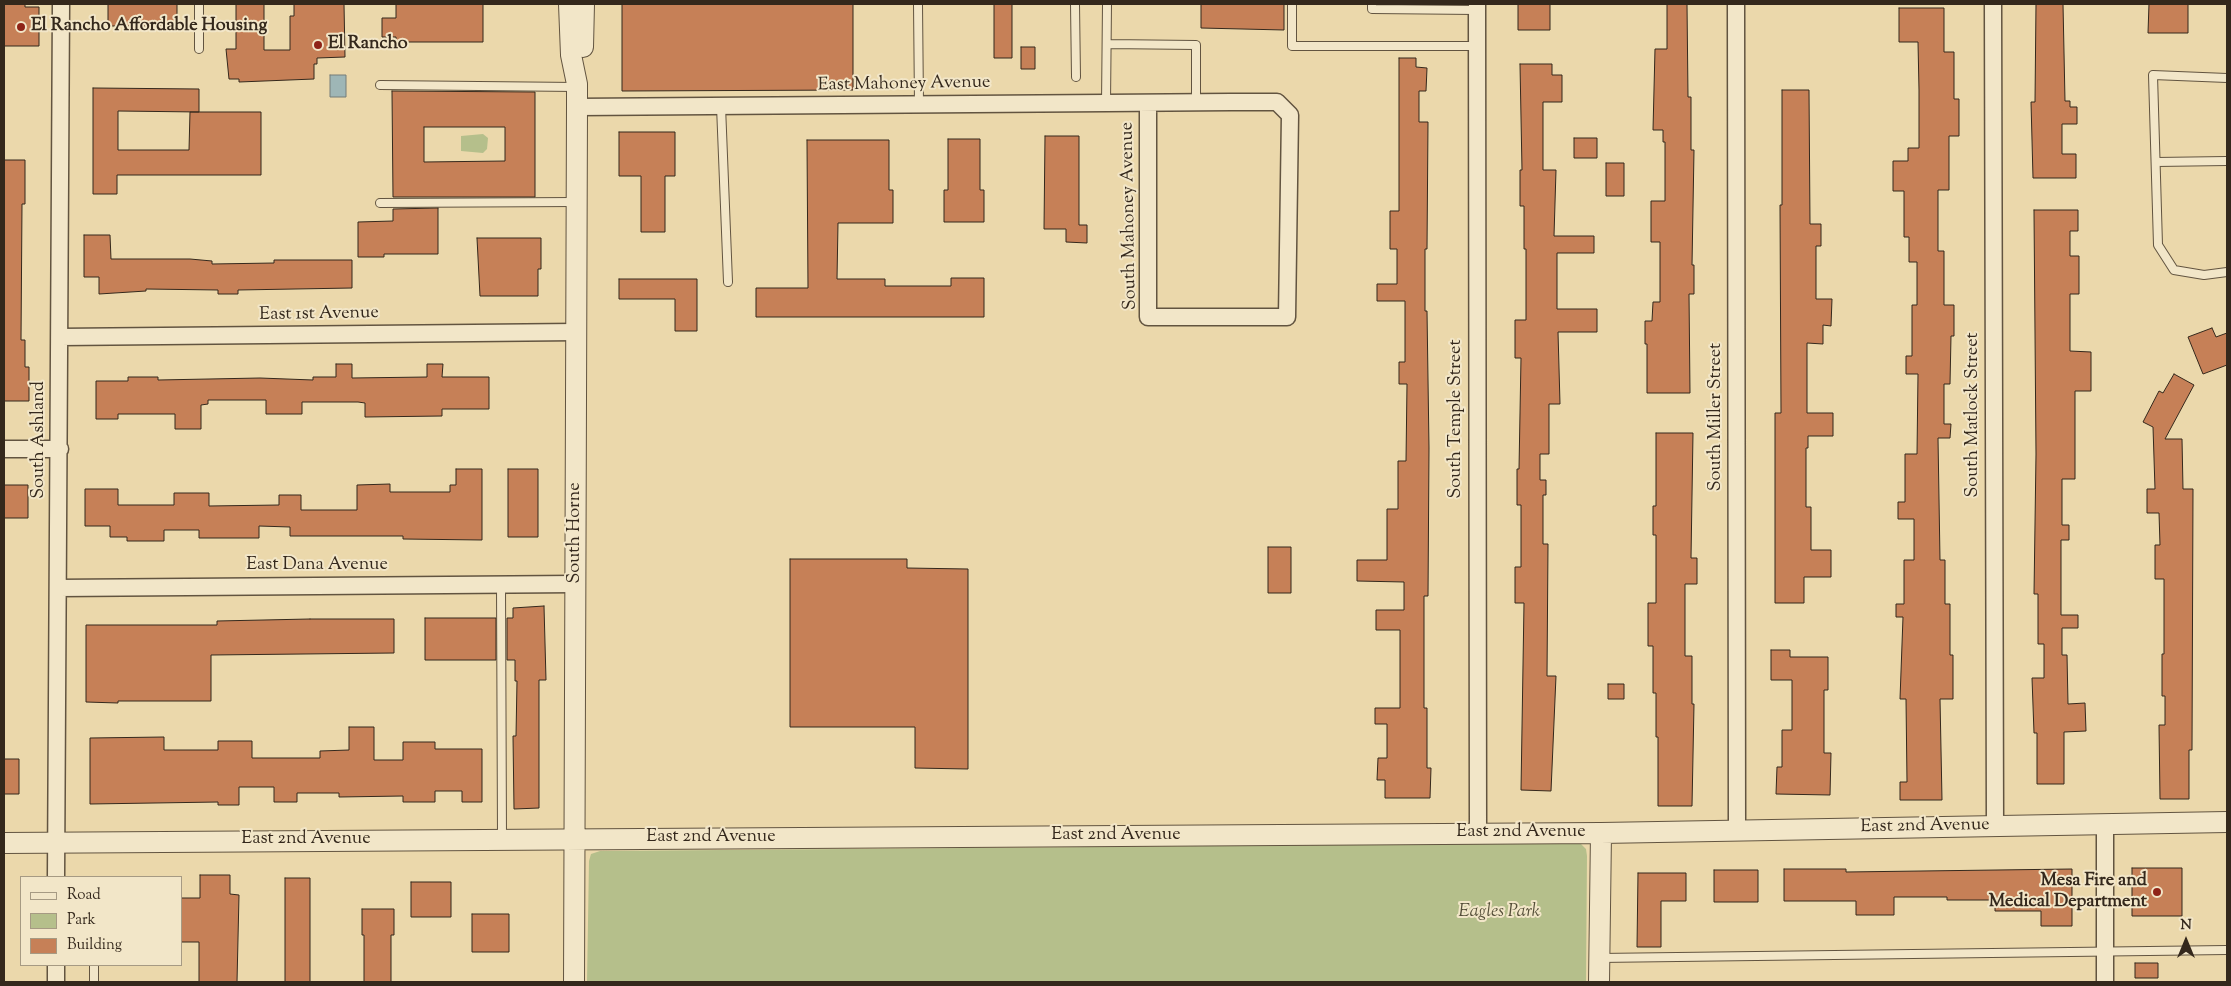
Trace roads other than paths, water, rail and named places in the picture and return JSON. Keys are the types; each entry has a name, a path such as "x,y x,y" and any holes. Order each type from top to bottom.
{"street":[{"name":"South Ashland","path":"56,876 60,450 61,4"},
{"name":"South Horne","path":"569,4 571,55 577,85 578,108 574,982"},
{"name":"South Horne","path":"577,85 582,55 584,4"},
{"name":"South Miller Street","path":"1736,4 1737,830"},
{"name":"South Matlock Street","path":"1993,4 1995,827"},
{"name":"South Temple Street","path":"1477,7 1478,833"},
{"name":"East Mahoney Avenue","path":"578,108 1231,102"},
{"name":"South Mahoney Avenue","path":"1148,103 1148,317 1287,317 1290,115 1277,102 1231,102"},
{"name":"East 1st Avenue","path":"60,337 577,332"},
{"path":"4,449 60,450"},
{"name":"East Dana Avenue","path":"58,588 576,584"},
{"name":"East 2nd Avenue","path":"4,843 1601,833 2227,822"},
{"path":"2105,824 2105,982"},
{"path":"1599,982 1601,833"},
{"path":"56,966 56,982"}],"lane":[{"path":"199,4 199,49"},
{"path":"918,4 919,105"},
{"path":"1075,4 1076,77"},
{"path":"1106,103 1107,4"},
{"path":"1292,4 1292,46 1477,46"},
{"path":"1372,6 1477,7"},
{"path":"1106,44 1196,45 1196,103"},
{"path":"2227,78 2153,76 2158,245 2174,270 2204,275 2227,272"},
{"path":"380,85 577,85"},
{"path":"722,106 728,282"},
{"path":"2156,162 2227,162"},
{"path":"380,203 577,202"},
{"path":"501,585 502,839"},
{"path":"1600,958 2227,950"},
{"path":"94,966 94,982"}],"water":[{"path":"330,75 346,75 346,97 330,97"}],"place":[{"name":"El Rancho Affordable Housing","path":"21,27"},
{"name":"El Rancho","path":"318,45"},
{"name":"Mesa Fire and Medical Department","path":"2157,892"}],"park label":[{"name":"Eagles Park","path":"1499,913"}]}
